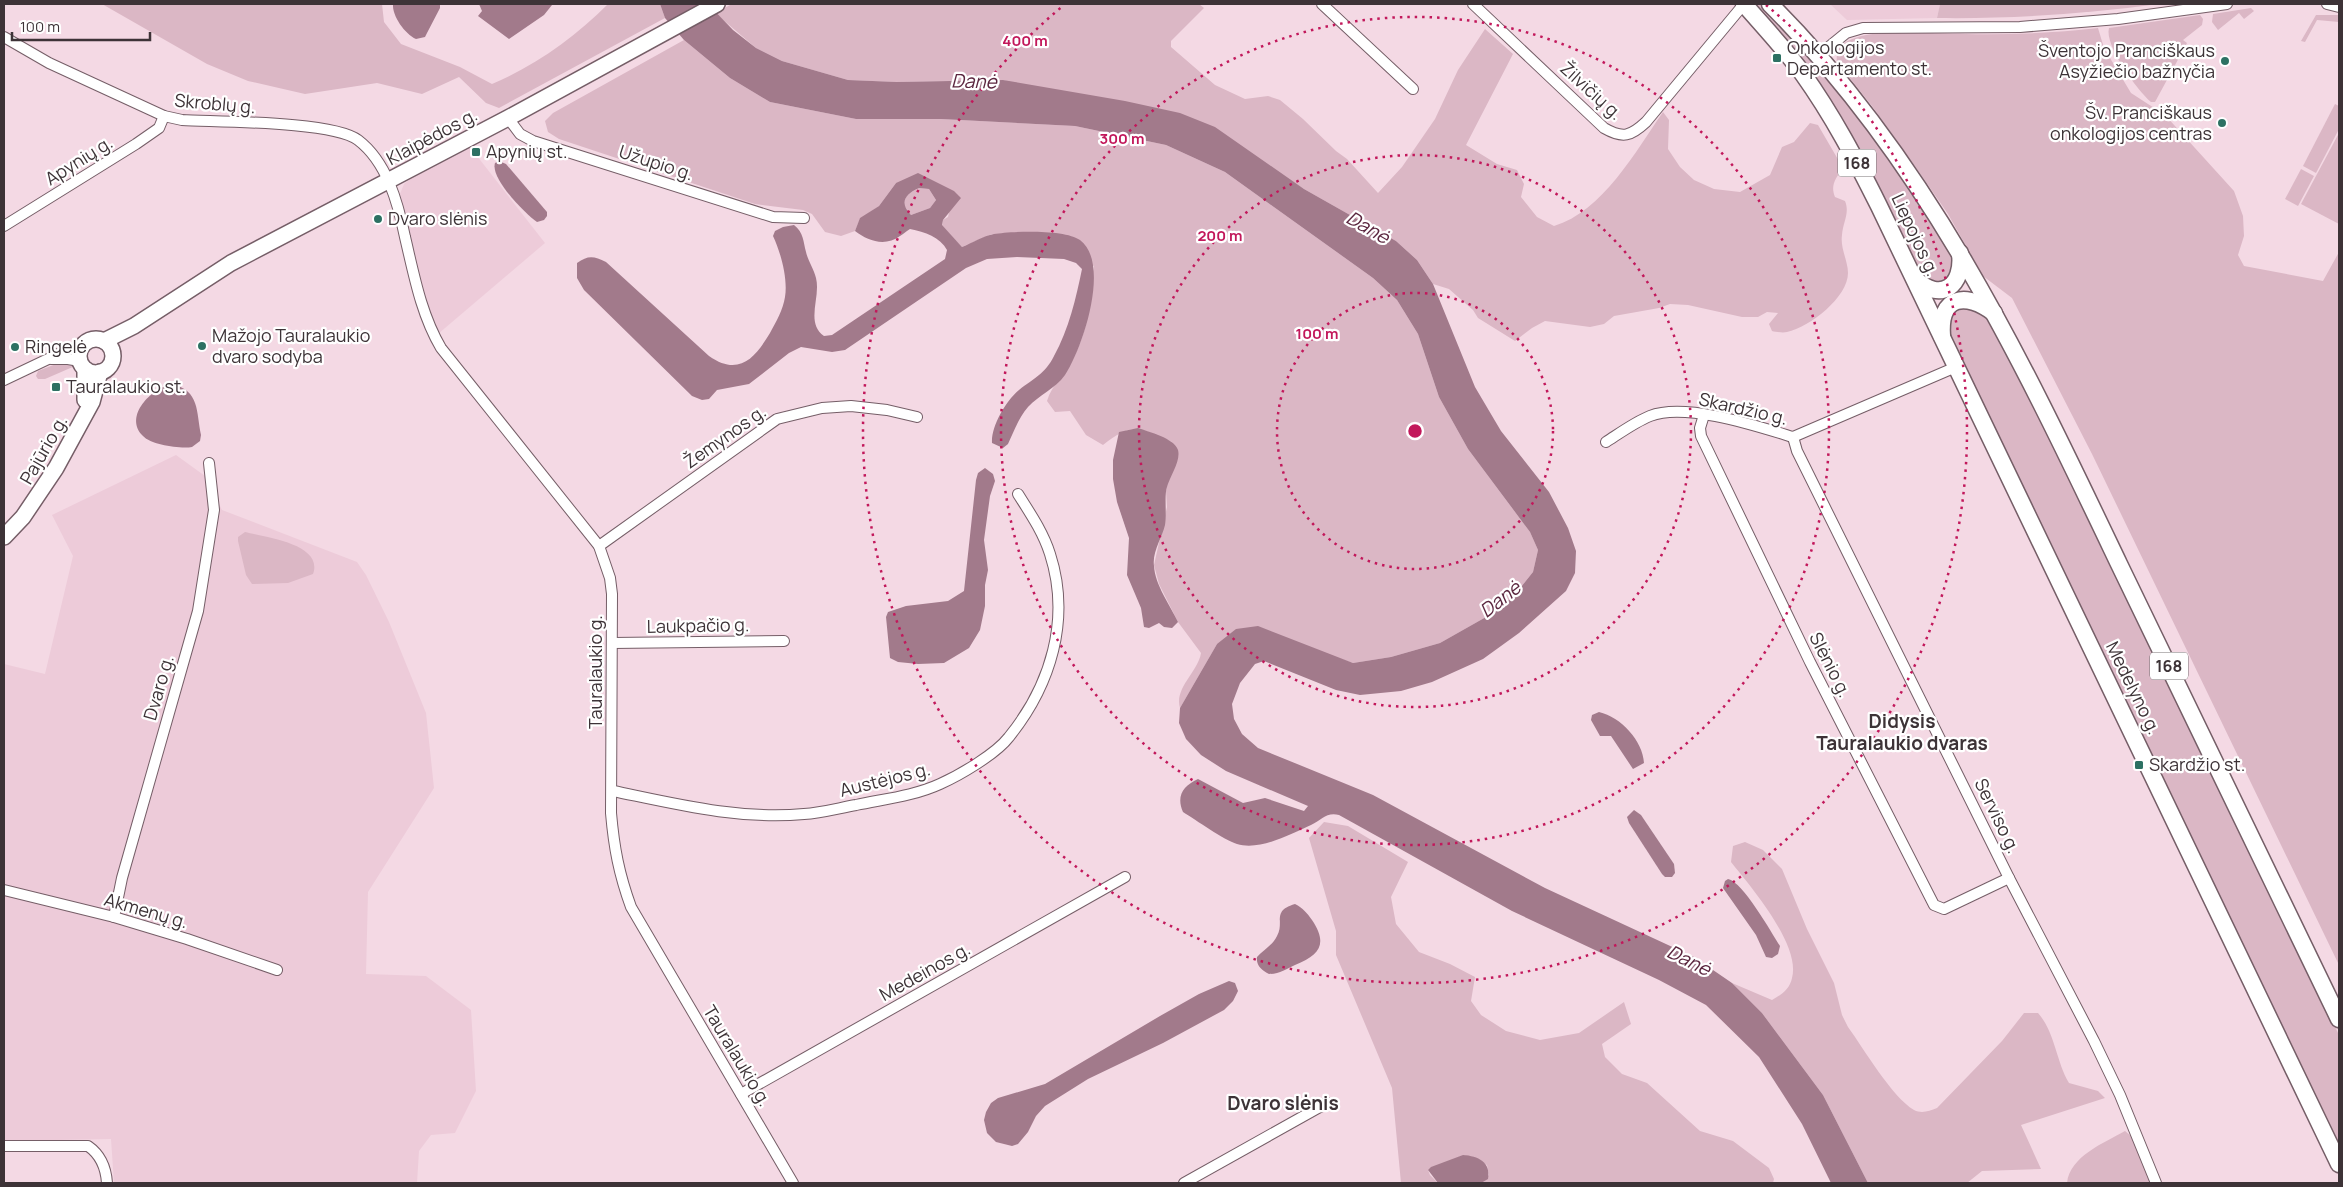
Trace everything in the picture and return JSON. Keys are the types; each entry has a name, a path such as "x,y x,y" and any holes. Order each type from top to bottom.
{"main road":[{"name":"Klaipėdos g.","path":"164,305 231,263 508,118 717,4"},
{"name":"Liepojos g.","path":"1744,4 1802,73 1824,105 1867,181 1942,338"},
{"name":"Liepojos g.","path":"1770,4 1819,55 1888,142 1960,252 1996,314"},
{"path":"1913,278 1926,289 1938,291 1949,288 1957,281 1962,267 1960,252"},
{"path":"1942,338 1941,322 1946,310 1954,302 1968,299 1980,303 1996,314"},
{"name":"Pajūrio g.","path":"4,524 44,474 81,410 87,384 87,363 94,339 104,340 134,326 164,305"},
{"name":"168","path":"1996,314 2055,430 2339,1019"},
{"name":"Pajūrio g.","path":"87,363 109,367 113,354 134,326"},
{"name":"Medelyno g.","path":"1942,338 2339,1164"},
{"path":"104,340 109,344 113,354"},
{"name":"Pajūrio g.","path":"4,537 24,517 56,468 92,402 87,363"}],"street":[{"path":"1322,4 1413,88"},
{"name":"Žilvičių g.","path":"1473,4 1604,128 1616,135 1627,135 1646,122 1744,4"},
{"path":"1819,55 1846,33 1863,28 2020,26 2118,19 2227,4"},
{"path":"2327,4 2339,7"},
{"name":"Skroblų g.","path":"4,37 49,63 164,116 182,120 326,128 339,131 359,140 372,155 388,181"},
{"name":"Apynių g.","path":"4,226 136,144 158,128 164,116"},
{"name":"Užupio g.","path":"508,118 520,134 533,141 773,217 804,218"},
{"name":"Tauralaukio g.","path":"388,181 397,200 426,318 441,348 599,546 610,578 613,791 611,813 614,849 620,878 631,907 793,1183"},
{"path":"4,380 67,350 87,363"},
{"name":"Skardžio g.","path":"1606,442 1650,416 1683,411 1752,424 1793,437 1956,368"},
{"name":"Žemynos g.","path":"599,546 777,419 822,408 851,406 887,410 917,418"},
{"name":"Slėnio g.","path":"1704,415 1700,428 1701,436 1810,662 1934,905 1944,909 2009,878"},
{"name":"Serviso g.","path":"1793,437 1797,451 2009,878 2120,1096 2156,1183"},
{"name":"Dvaro g.","path":"114,917 122,878 198,611 214,510 209,463"},
{"name":"Austėjos g.","path":"613,791 742,815 805,814 917,793 941,784 991,752 1008,739 1034,702 1048,672 1056,642 1060,608 1050,555 1042,533 1018,494"},
{"name":"Laukpačio g.","path":"612,643 784,641"},
{"name":"Medeinos g.","path":"741,1094 1125,877"},
{"name":"Akmenų g.","path":"4,890 114,917 276,970"},
{"path":"1184,1183 1327,1103"},
{"path":"4,1146 83,1144 94,1150 98,1156 105,1171 107,1183"}],"shaded area":[{"path":"102,4 382,4 384,22 401,44 460,67 492,84 524,69 554,50 608,4 660,4 665,18 499,108 486,103 459,77 422,94 377,83 305,94 248,81 207,64"},
{"path":"732,4 1199,4 1204,8 1171,41 1171,47 1215,85 1245,99 1268,96 1280,100 1347,159 1378,193 1402,167 1435,119 1458,70 1485,29 1513,54 1466,145 1497,164 1517,170 1524,184 1521,197 1537,217 1554,226 1571,219 1587,208 1602,194 1629,162 1663,112 1669,120 1668,149 1680,167 1694,180 1714,189 1740,192 1770,175 1782,147 1794,142 1810,123 1818,125 1843,168 1836,178 1833,189 1835,197 1845,201 1846,205 1847,214 1842,240 1848,268 1846,282 1842,292 1826,310 1806,324 1787,332 1772,331 1769,324 1778,313 1767,312 1758,317 1742,317 1688,305 1670,304 1659,308 1614,316 1604,324 1590,327 1545,321 1515,341 1478,318 1473,310 1449,289 1433,284 1417,260 1396,241 1304,189 1264,163 1003,80 897,82 848,80 782,61 756,48 715,13"},
{"path":"1753,4 1761,4 1790,33 1851,104 1956,254 1951,280 1925,285"},
{"path":"1830,4 1940,4 1937,18 1847,20"},
{"path":"1940,4 2159,4 2104,11 2048,15 1993,18 1937,18"},
{"path":"2251,8 2254,11 2244,19 2239,13 2218,30 2212,22 2213,14"},
{"path":"2200,15 2203,19 2202,25 2183,40 2187,43 2155,102 2151,102 2130,78 2116,56 2111,45 2109,28"},
{"path":"2316,15 2339,15 2339,22 2317,20 2305,42 2301,41"},
{"path":"2098,28 2104,48 2131,93 2165,115 2234,191 2243,216 2244,236 2238,255 2244,266 2323,281 2339,252 2339,965 2092,454 2012,298 1983,276 1948,214 1872,106 1837,62 1837,53 1841,46 1865,35 1908,33 2015,34"},
{"path":"684,40 730,78 770,102 856,119 941,119 1075,126 1166,145 1225,172 1373,278 1397,300 1418,334 1439,397 1468,449 1530,532 1538,550 1533,572 1513,597 1486,617 1440,643 1391,657 1353,663 1325,654 1217,644 1180,708 1180,694 1196,667 1201,653 1178,622 1159,584 1154,565 1167,507 1166,491 1172,442 1137,429 1122,432 1103,445 1086,435 1070,411 1055,412 1047,401 1052,389 1072,361 1084,333 1089,311 1094,266 992,234 962,247 942,226 943,220 948,217 954,191 896,183 879,206 860,219 855,231 841,236 825,232 812,214 803,210 755,204 559,139 548,132 545,121 553,113"},
{"path":"2335,104 2339,106 2339,129 2316,173 2303,166"},
{"path":"2339,133 2339,224 2301,204"},
{"path":"470,147 545,243 438,334 430,317 400,194 404,184 413,177"},
{"path":"2301,169 2314,176 2298,206 2285,199"},
{"path":"919,188 929,189 936,200 930,208 911,215 905,207 905,199 910,193"},
{"path":"1962,304 1987,315 2047,428 2339,1035 2339,1148 1947,333 1948,314"},
{"path":"56,364 73,364 75,366 45,379 38,379 36,376 38,371"},
{"path":"176,455 205,476 222,510 357,562 366,575 389,622 426,713 434,788 368,892 366,974 426,976 471,1010 476,1091 455,1133 431,1135 419,1151 417,1183 114,1183 111,1139 4,1141 4,664 45,674 73,556 52,515"},
{"path":"245,532 278,540 302,549 310,555 314,564 313,574 288,583 252,584 246,575 238,541 238,537"},
{"path":"1324,822 1348,826 1408,862 1391,897 1396,924 1419,952 1450,964 1475,977 1471,1001 1481,1015 1506,1031 1540,1040 1579,1033 1624,1002 1631,1024 1602,1044 1605,1057 1622,1074 1647,1083 1700,1131 1733,1141 1769,1168 1774,1179 1773,1183 1481,1183 1489,1175 1487,1165 1464,1155 1428,1170 1438,1183 1401,1183 1392,1088 1336,955 1336,931 1309,838"},
{"path":"1745,842 1763,850 1782,869 1807,929 1834,983 1842,1015 1848,1027 1888,1084 1914,1110 1923,1112 1937,1108 2002,1041 2024,1013 2038,1013 2044,1021 2069,1083 2098,1091 2105,1098 2021,1125 2041,1169 1982,1171 1967,1183 1868,1183 1823,1095 1762,1013 1732,983 1772,1000 1782,994 1792,978 1793,965 1782,933 1761,901 1731,862 1733,846"},
{"path":"2125,1131 2131,1136 2152,1183 2067,1183 2074,1165 2081,1158 2089,1151"}],"water":[{"path":"393,4 440,4 440,8 425,37 416,39 400,24 393,9"},
{"path":"479,4 552,5 544,15 509,39 478,16 482,11"},
{"name":"Danė","path":"660,4 708,4 733,30 756,48 782,61 848,80 897,82 1003,80 1125,101 1180,113 1215,127 1304,189 1396,241 1417,260 1433,284 1475,387 1501,431 1549,492 1568,528 1576,551 1575,573 1566,591 1519,633 1483,659 1432,682 1401,691 1360,695 1336,690 1264,661 1255,664 1240,683 1232,704 1234,719 1242,734 1258,748 1373,795 1545,888 1694,957 1732,983 1762,1013 1823,1095 1868,1183 1831,1183 1802,1124 1759,1057 1706,1005 1659,980 1512,911 1339,815 1327,816 1285,837 1246,846 1237,844 1210,830 1183,812 1180,801 1182,792 1188,785 1198,779 1243,803 1265,798 1304,811 1308,806 1226,771 1201,755 1186,739 1179,723 1180,708 1217,644 1236,629 1258,626 1353,663 1391,657 1440,643 1486,617 1513,597 1533,572 1538,550 1530,532 1468,449 1439,397 1418,334 1397,300 1373,278 1225,172 1166,145 1075,126 941,119 856,119 770,102 730,78 684,40 665,18"},
{"path":"499,161 506,164 547,212 544,220 537,222 525,212 503,186 495,170 495,163"},
{"path":"918,173 954,191 961,198 943,220 942,225 962,247 994,234 1051,232 1073,236 1080,240 1089,251 1093,267 1094,286 1086,326 1079,346 1065,375 1025,411 1016,425 1008,444 1003,448 992,443 994,429 1004,407 1019,390 1047,367 1059,346 1071,313 1082,269 1076,263 1064,259 1017,257 987,259 966,268 845,350 832,352 801,347 789,353 749,384 717,390 709,399 702,400 692,396 584,290 577,278 577,263 581,260 591,257 606,262 709,356 729,365 738,365 752,357 764,342 775,325 784,302 786,290 785,274 779,250 773,236 775,231 794,225 801,234 816,278 815,324 824,336 832,335 945,259 947,250 944,245 936,238 921,232 910,229 894,239 883,242 865,238 855,231 860,218 879,206 896,183","holes":["919,188 929,189 936,200 930,208 911,215 905,207 907,196"]},
{"path":"172,384 188,392 195,403 201,435 200,441 192,447 174,447 152,442 143,436 138,428 136,420 142,404 156,391"},
{"path":"1138,428 1172,442 1179,454 1166,491 1165,525 1154,561 1157,580 1178,622 1172,628 1164,627 1159,623 1149,628 1144,627 1141,608 1127,575 1129,538 1117,502 1113,479 1113,460 1119,432"},
{"path":"985,468 993,474 995,481 990,496 984,540 988,570 985,585 985,606 980,630 969,648 944,663 918,664 898,662 890,658 886,617 888,612 906,606 948,601 964,591 976,480 978,473"},
{"path":"1599,712 1615,719 1629,731 1640,746 1644,763 1633,769 1611,736 1600,736 1591,720 1592,715"},
{"path":"1634,810 1641,815 1674,864 1675,873 1672,877 1665,877 1662,874 1629,823 1627,817"},
{"path":"1728,879 1734,882 1749,898 1780,946 1778,954 1772,958 1766,957 1756,935 1723,888 1725,881"},
{"path":"1295,904 1307,913 1317,928 1320,936 1319,948 1316,953 1304,961 1280,972 1269,974 1259,965 1257,957 1275,939 1279,931 1280,917 1283,910"},
{"path":"1229,981 1235,983 1238,991 1233,1001 1224,1010 1163,1043 1088,1079 1045,1106 1036,1116 1028,1132 1018,1144 1012,1146 996,1142 987,1133 984,1120 986,1112 991,1103 998,1098 1045,1084 1199,994"},
{"path":"1463,1155 1482,1161 1487,1168 1488,1179 1481,1183 1438,1183 1428,1170 1431,1167"}],"place":[{"name":"Onkologijos Departamento st.","path":"1777,58"},
{"name":"Šventojo Pranciškaus Asyžiečio bažnyčia","path":"2225,61"},
{"name":"Šv. Pranciškaus onkologijos centras","path":"2222,123"},
{"name":"Apynių st.","path":"476,152"},
{"name":"Dvaro slėnis","path":"378,219"},
{"name":"Mažojo Tauralaukio dvaro sodyba","path":"202,346"},
{"name":"Ringelė","path":"15,347"},
{"name":"Tauralaukio st.","path":"56,387"},
{"name":"Skardžio st.","path":"2139,765"}],"district":[{"name":"Didysis Tauralaukio dvaras","path":"1902,732"},
{"name":"Dvaro slėnis","path":"1283,1103"}]}
